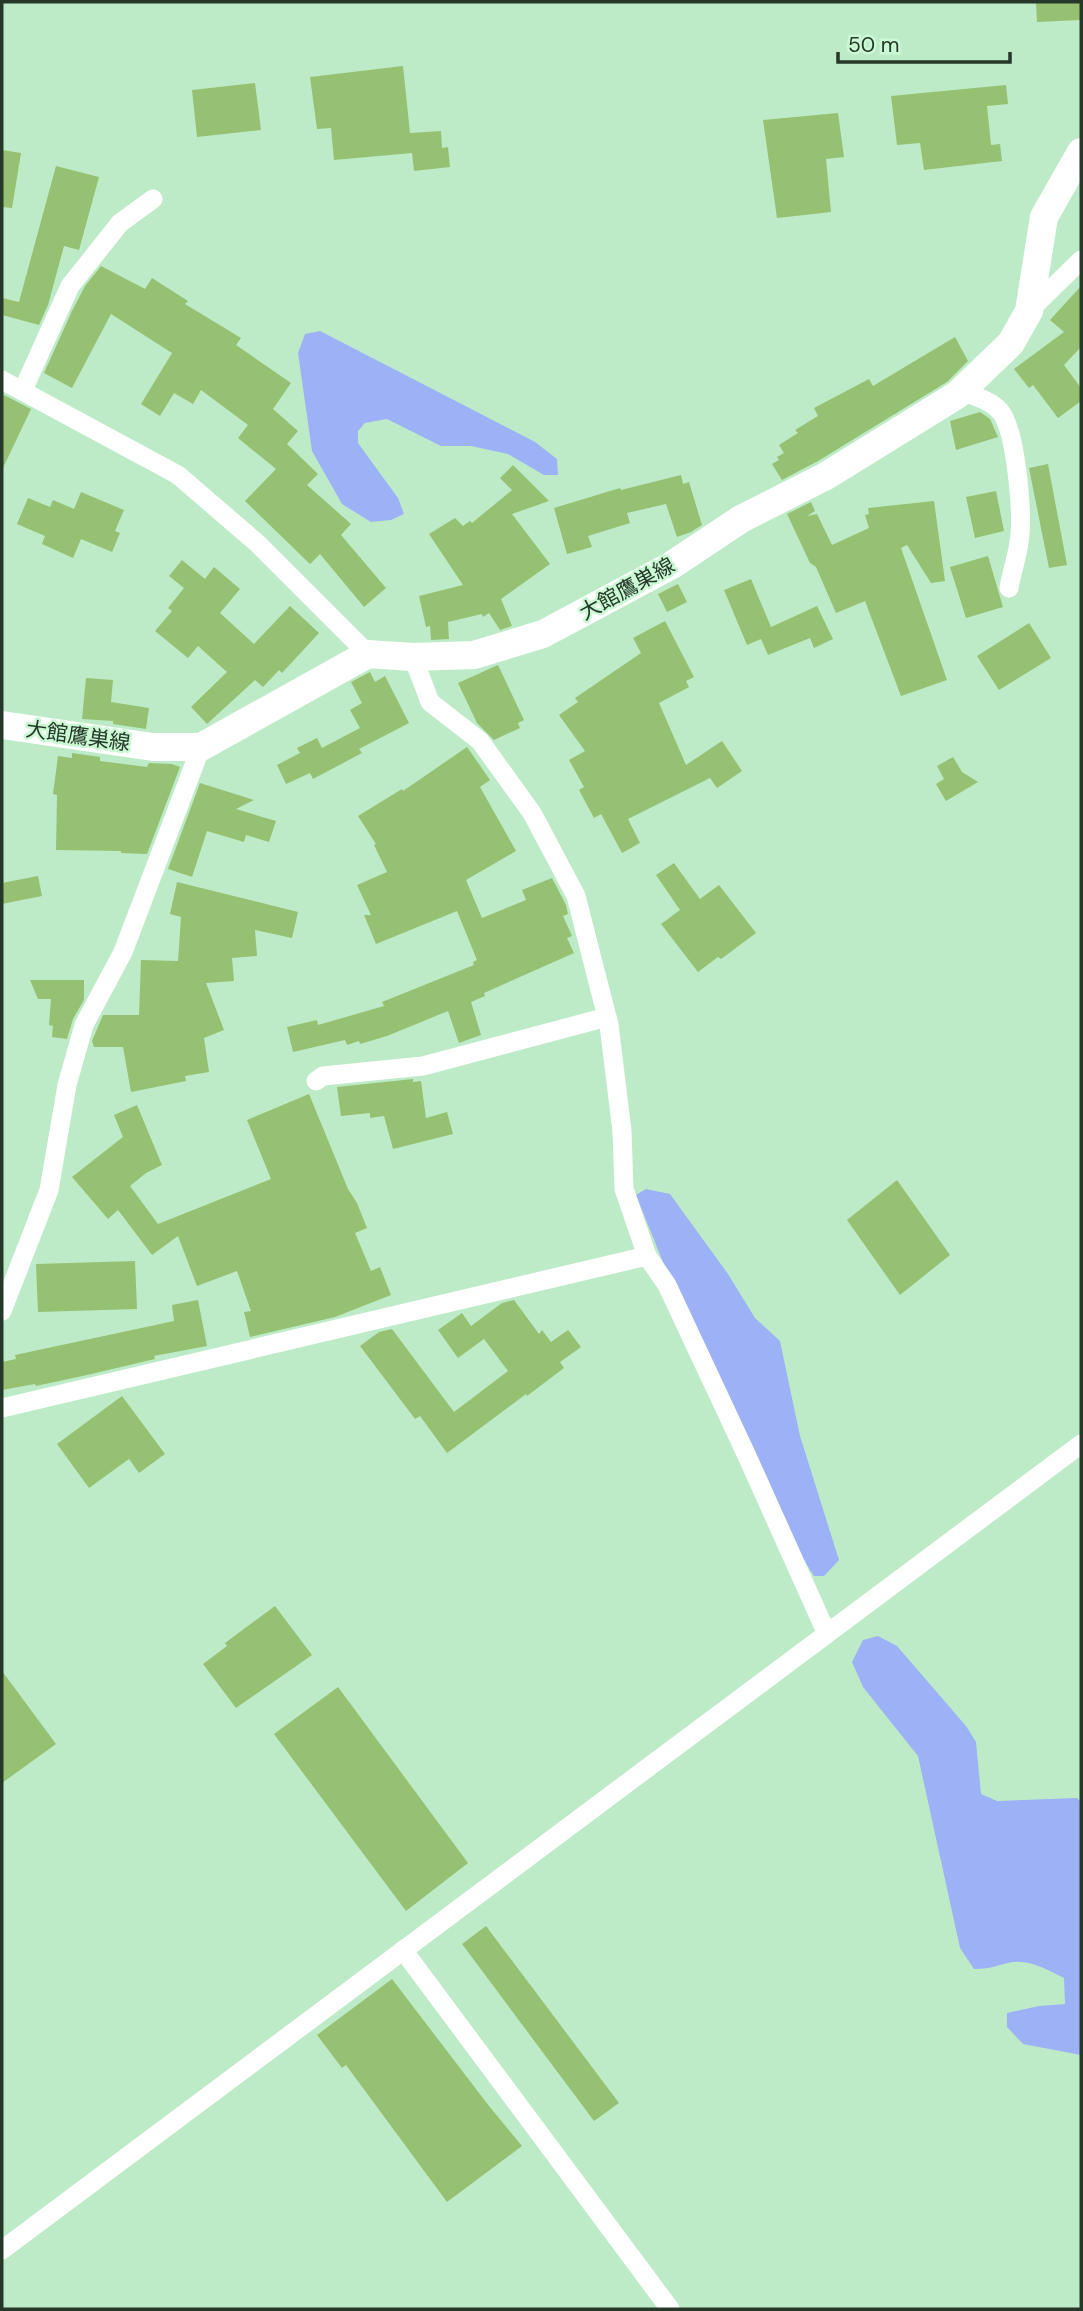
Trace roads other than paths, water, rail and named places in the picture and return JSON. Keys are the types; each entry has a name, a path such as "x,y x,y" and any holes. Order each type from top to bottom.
{"main road":[{"name":"大館鷹巣線","path":"2,725 153,747 201,747 369,654 414,657 474,655 543,634 672,565 741,519 826,476 961,391 1011,343 1030,311 1044,217 1081,152"}],"street":[{"path":"23,390 70,286 120,223 153,199"},
{"path":"1030,311 1081,260"},
{"path":"2,380 178,475 257,542 369,654"},
{"path":"961,391 989,402 1001,412 1010,438 1018,482 1020,535 1009,588"},
{"path":"414,657 430,702 480,741 532,813 576,896 607,1017 622,1131 624,1189 647,1256 673,1298 827,1634"},
{"path":"2,1311 49,1190 67,1085 84,1025 123,952 201,747"},
{"path":"316,1082 323,1076 423,1066 607,1017"},
{"path":"2,1408 647,1256"},
{"path":"2,2250 1081,1444"},
{"path":"403,1950 670,2309"}]}
